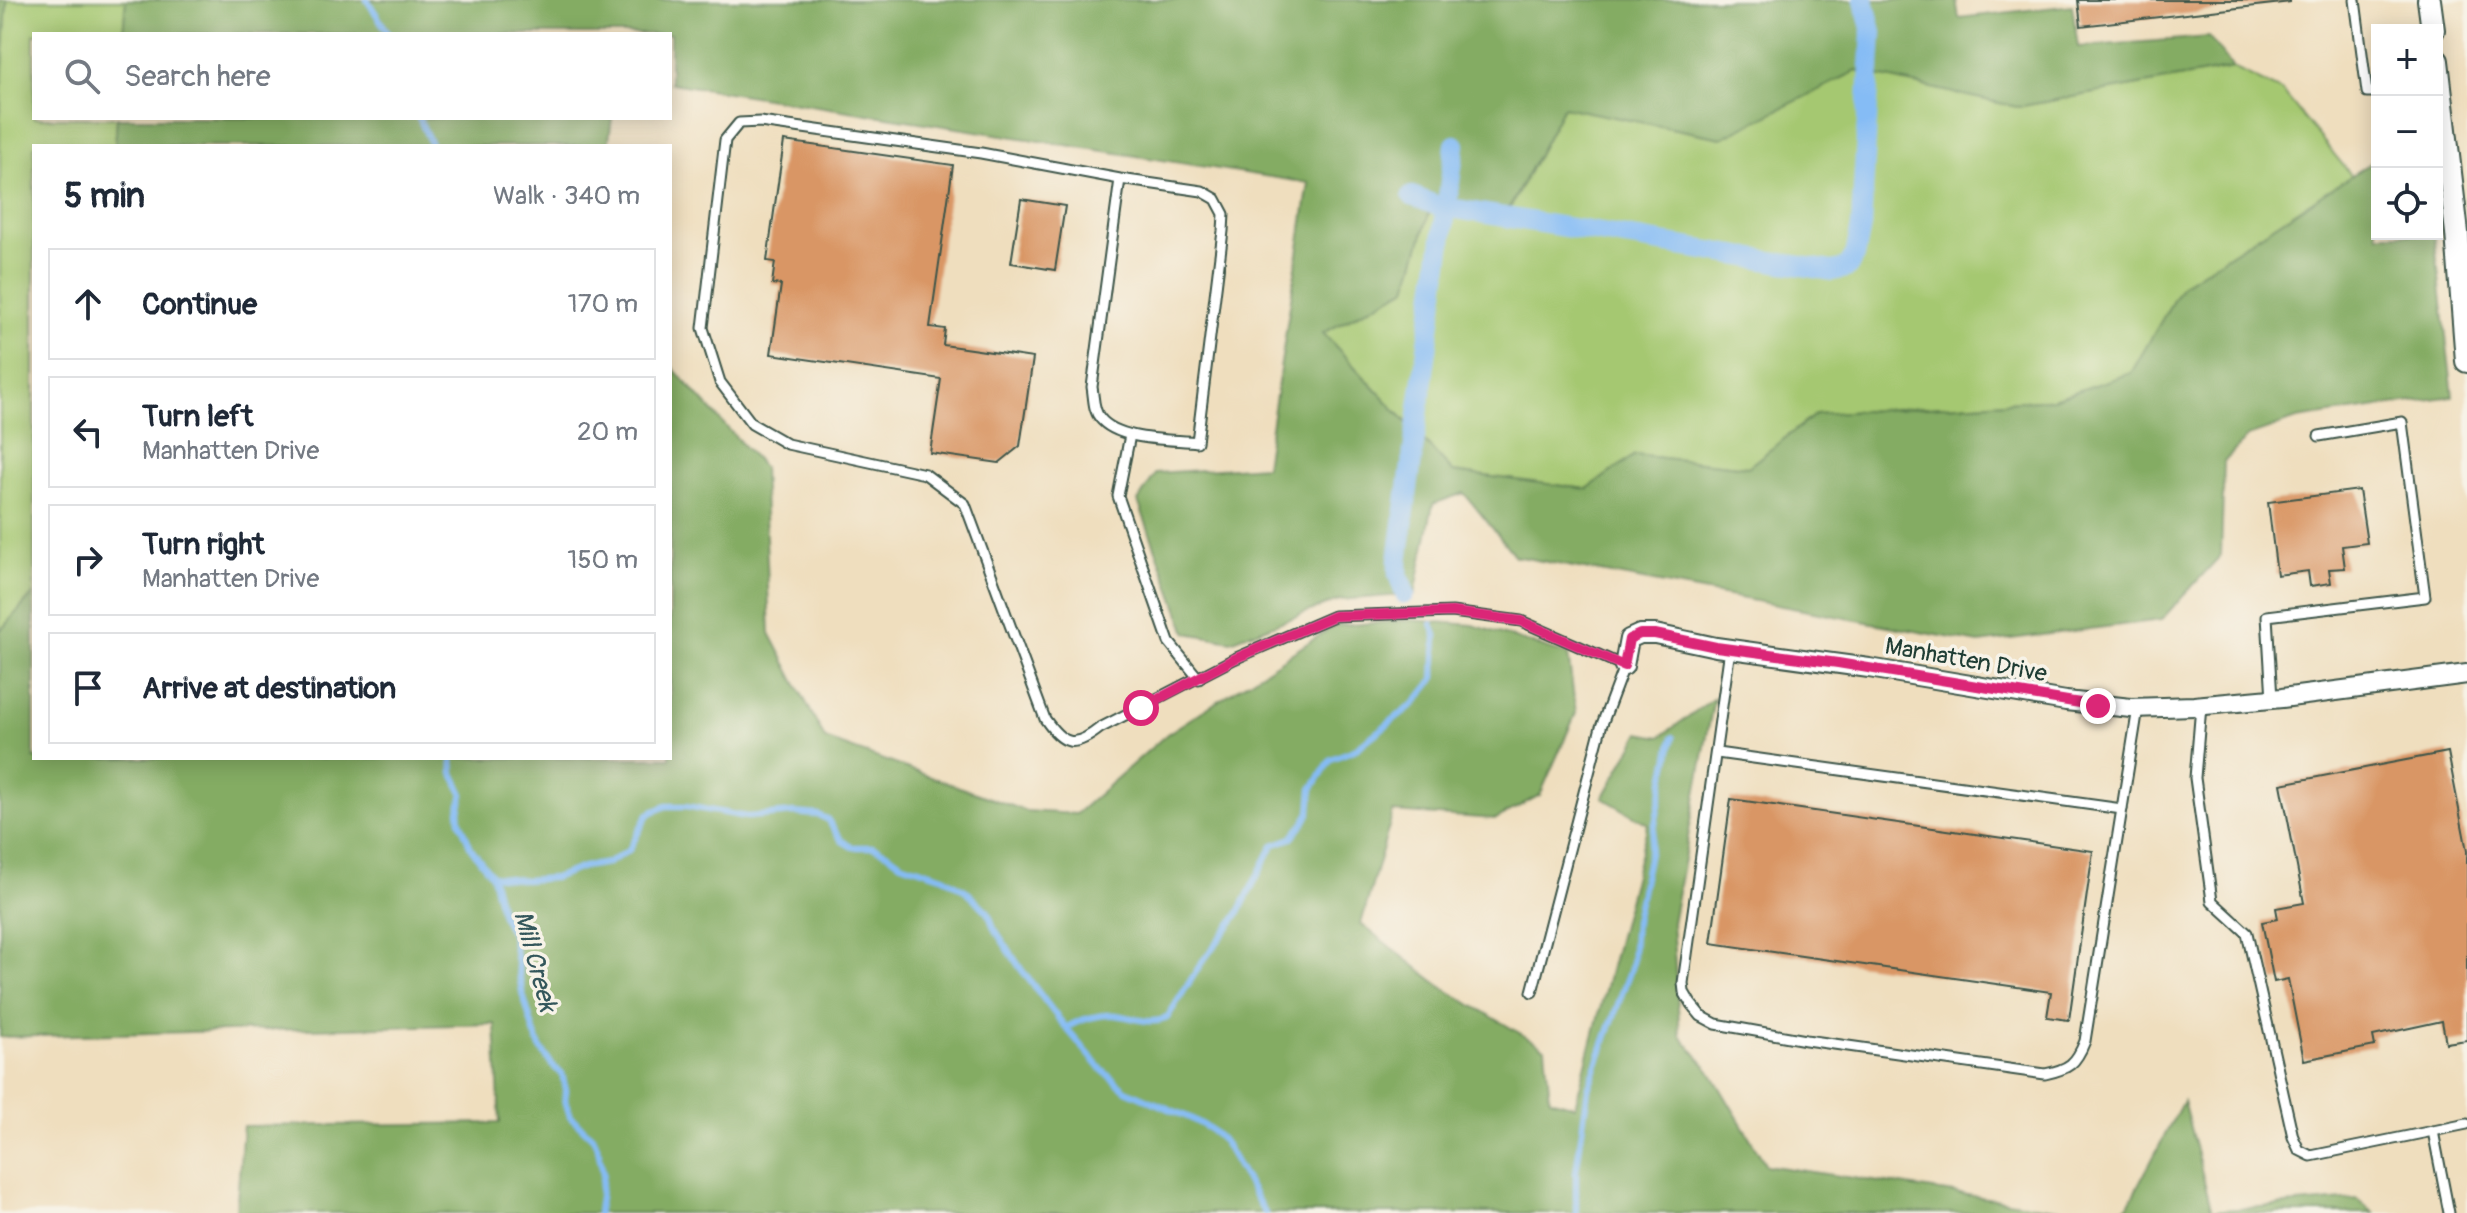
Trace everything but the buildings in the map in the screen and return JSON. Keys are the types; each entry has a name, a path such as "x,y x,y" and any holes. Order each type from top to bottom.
{"street":[{"path":"2429,0 2432,24"},
{"path":"2439,96 2457,233 2467,361"},
{"name":"Manhatten Drive","path":"1624,666 1629,639 1640,634 1655,634 1730,649 1869,668 2066,701 2138,708 2272,699 2467,674"}],"lane":[{"path":"2355,0 2367,92 2371,92"},
{"path":"1120,179 1092,387 1099,417 1108,426 1130,435 1197,442 1224,214 1216,199 1202,191 981,153 760,122 739,123 725,140 703,328 720,382 752,424 787,444 925,474 965,504 1045,719 1057,736 1070,742 1088,737 1234,659 1334,616 1452,612 1521,621 1624,666 1601,727 1532,992"},
{"path":"2272,699 2267,616 2425,597 2402,422 2319,436"},
{"path":"1130,435 1118,496 1169,642 1199,679"},
{"path":"1730,649 1684,992 1701,1016 1716,1024 1806,1040 2045,1074 2062,1070 2078,1059 2085,1041 2138,708"},
{"path":"2201,705 2195,778 2212,901 2247,933 2293,1137 2299,1150 2311,1156 2467,1124"},
{"path":"1717,753 2122,809"},
{"path":"2433,1131 2449,1213"}],"green space":[{"path":"0,0 7,0 0,118"},
{"path":"7,0 126,0 123,32 32,32 32,120 117,120 115,144 32,144 32,595 0,631 0,118"},
{"path":"126,0 1956,0 1959,18 2072,5 2078,47 2209,37 2233,68 2017,107 1856,71 1722,138 1563,107 1504,218 1432,203 1407,288 1323,333 1453,472 1587,489 1635,455 1748,467 1816,414 2053,399 2131,373 2182,285 2371,163 2371,240 2435,240 2453,396 2297,419 2248,436 2224,462 2221,555 2161,620 1979,643 1515,556 1464,493 1433,504 1415,594 1339,600 1231,641 1187,633 1138,501 1156,473 1265,466 1309,183 672,83 672,32 123,32"},
{"path":"2233,68 2283,92 2352,176 2182,285 2132,373 2053,399 1816,414 1748,467 1635,455 1587,489 1453,472 1323,333 1407,288 1432,203 1505,218 1563,107 1721,138 1856,71 2017,107"},
{"path":"117,120 612,120 608,144 115,144"},
{"path":"672,367 763,467 770,633 825,739 1026,811 1076,814 1167,734 1334,626 1412,620 1473,625 1568,655 1576,713 1540,795 1496,819 1393,812 1361,924 1443,988 1545,1048 1550,1099 1575,1106 1648,824 1603,798 1640,733 1660,737 1714,698 1672,923 1680,1035 1710,1071 1766,1165 2088,1213 236,1213 243,1126 500,1123 495,1024 0,1037 0,631 32,595 32,760 672,760"},
{"path":"2183,1101 2212,1211 2357,1199 2374,1213 2113,1213 2127,1207"}],"waterway":[{"name":"Mill Creek","path":"367,0 388,32"},
{"path":"1412,196 1438,206 1832,271 1847,268 1855,256 1861,226 1872,32 1864,0"},
{"name":"Mill Creek","path":"420,120 431,144"},
{"path":"1405,594 1398,574 1398,561 1455,145"},
{"path":"1066,1028 1103,1015 1148,1021 1167,1018 1202,962 1237,916 1273,845 1292,838 1304,823 1310,812 1312,789 1331,759 1354,750 1415,703 1434,679 1436,635 1432,624"},
{"path":"1576,1213 1576,1172 1588,1089 1632,965 1635,921 1673,737"},
{"name":"Mill Creek","path":"452,760 453,773 463,794 460,821 471,848 492,876 502,915 512,933 522,991 534,1032 540,1047 562,1074 570,1116 593,1138 598,1148 603,1173 598,1213"},
{"path":"492,876 525,880 554,878 583,867 608,863 629,850 648,814 666,806 686,806 747,817 794,813 818,815 827,819 842,841 852,847 873,847 901,863 944,877 965,890 988,912 994,928 1021,969 1102,1070 1126,1090 1210,1129 1224,1142 1265,1213"}],"route":[{"path":"1141,708 1234,659 1334,616 1452,612 1521,621 1624,666 1629,639 1640,634 1655,634 1716,647 1838,663 2098,706"}]}
